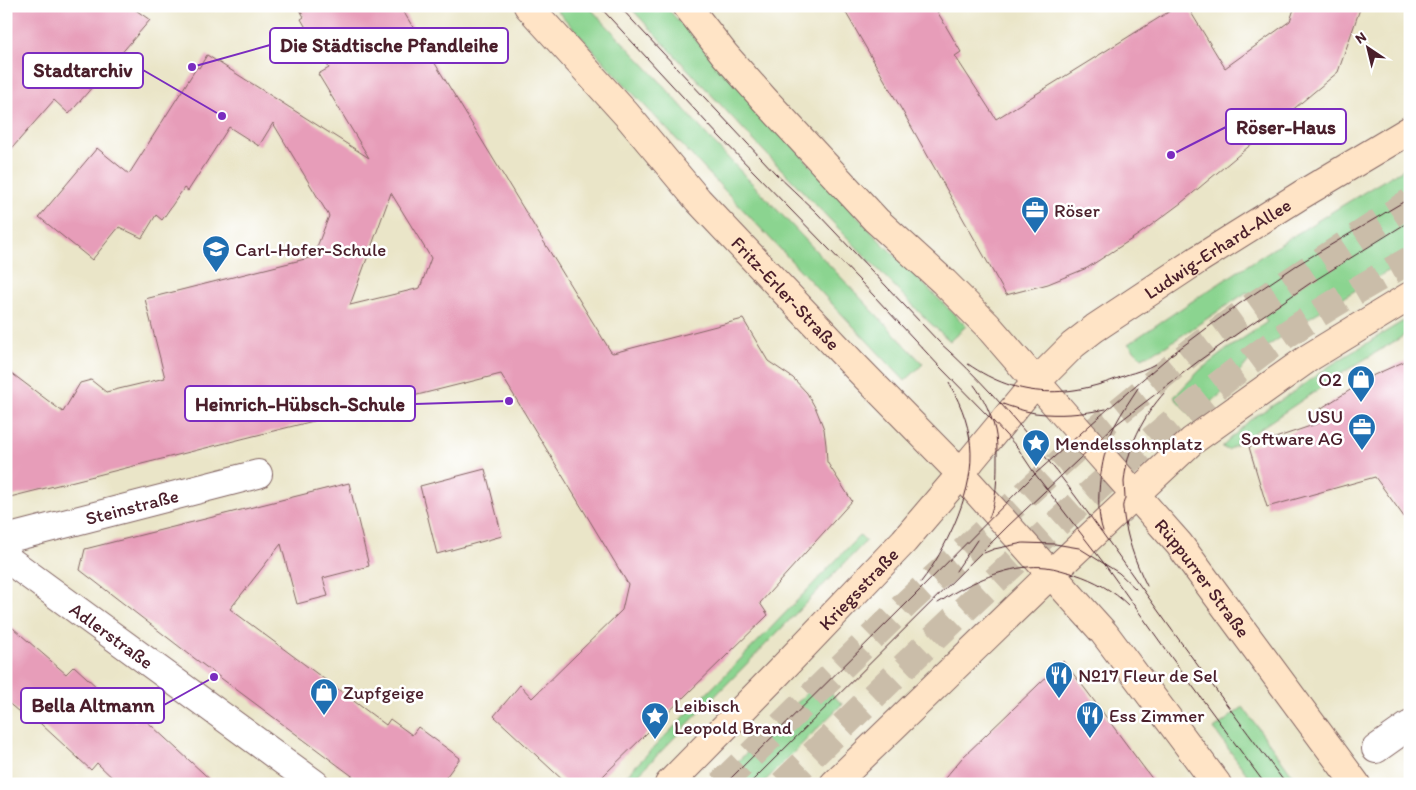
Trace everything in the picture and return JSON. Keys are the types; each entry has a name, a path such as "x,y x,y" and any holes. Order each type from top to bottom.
{"main road":[{"name":"Fritz-Erler-Straße","path":"528,6 627,116 698,200 856,367 961,474 1051,574"},
{"path":"687,6 764,99 876,220 944,282 986,325 1036,382"},
{"name":"Ludwig-Erhard-Allee","path":"1036,382 1073,345 1095,328 1238,234 1410,130"},
{"path":"834,784 1051,574 1192,441 1310,358 1410,296"},
{"name":"Kriegsstraße","path":"668,784 884,562 961,474 1036,382"},
{"name":"Rüppurrer Straße","path":"1036,382 1179,544 1356,784"},
{"path":"1051,574 1104,633 1217,784"}],"street":[{"name":"Steinstraße","path":"6,539 258,474"},
{"name":"Adlerstraße","path":"6,558 315,784"},
{"path":"1376,750 1410,725"}],"green space":[{"path":"553,6 588,6 656,77 713,142 923,364 905,381"},
{"path":"629,6 665,6 877,238 966,326 950,341 928,321 758,145"},
{"path":"1410,165 1410,258 1312,316 1252,357 1223,392 1193,418 1174,397 1200,370 1267,322 1247,292 1166,346 1142,358 1128,344 1268,252"},
{"path":"1410,317 1410,332 1347,370 1228,450 1222,447 1251,419 1331,365"},
{"path":"860,535 866,541 773,637 629,784 618,784 767,632"},
{"path":"819,681 842,704 762,784 715,784"},
{"path":"1243,707 1299,784 1254,784 1214,729"}],"building":[{"path":"15,6 130,6 150,20 69,114 54,100 6,155 6,17"},
{"path":"298,6 400,6 611,352 743,319 768,361 793,378 807,393 824,429 827,462 852,501 760,603 768,615 597,784 567,784 494,716 520,685 532,698 622,610 628,584 501,374 6,498 6,369 63,412 80,383 91,380 106,392 165,378 145,299 313,257 329,216 273,123 259,146 229,127 188,191 184,188 162,220 156,215 142,238 119,227 92,260 39,217 97,148 129,174 197,67 199,68 207,55 369,158 318,74 329,68 301,19 304,17","holes":["391,193 431,258 420,288 350,305"]},
{"path":"842,6 934,6 961,52 955,56 996,119 1178,6 1187,6 1225,68 1290,21 1295,6 1361,6 1338,72 1181,203 1138,235 1087,268 1048,284 1006,295"},
{"path":"1410,359 1410,525 1375,477 1267,507 1249,447 1328,420 1320,409 1374,375"},
{"path":"485,469 502,536 437,554 420,486"},
{"path":"349,483 369,566 323,578 328,596 297,604 281,544 230,609 386,725 390,719 412,735 418,727 460,758 441,784 363,784 80,570 85,549"},
{"path":"6,622 66,674 74,666 135,722 140,715 215,784 119,784 97,763 91,770 29,713 25,717 6,701"},
{"path":"1063,661 1156,784 940,784 962,758"}],"tunnel":[{"path":"721,784 907,603 1097,429 1206,340 1253,306 1410,202"},
{"path":"783,784 990,585 1087,496 1168,426 1251,360 1296,328 1410,260"}],"tram line":[{"path":"599,6 719,136 861,282 1017,447 1035,474 1103,562 1265,784"},
{"path":"619,6 775,173 817,213 939,342 994,396 1019,425 1068,486 1286,784"},
{"path":"725,784 1035,474 1171,355 1239,304 1297,265 1410,198"},
{"path":"749,784 1008,526 1114,426 1200,360 1251,324 1309,284 1410,221"},
{"path":"968,364 987,376 1007,384 1046,392 1085,388 1105,383 1155,364"},
{"path":"921,582 931,568 954,525 962,505 970,470 971,453 965,419 949,383"},
{"path":"974,385 987,406 996,436 996,488 989,518"},
{"path":"1103,531 1100,520 1099,492 1106,448 1115,425 1138,388"},
{"path":"1147,586 1135,558 1126,529 1123,508 1125,498 1124,482 1132,445 1137,433 1150,411 1165,392"},
{"path":"1000,403 1044,414 1071,414 1106,409"},
{"path":"956,571 977,540"},
{"path":"984,553 1023,543 1055,544 1079,548 1119,573 1136,589"},
{"path":"938,603 957,591 989,576 1023,568 1046,567 1089,579 1103,586 1128,605"}],"place":[{"name":"Die Städtische Pfandleihe","path":"192,67"},
{"name":"Stadtarchiv","path":"222,116"},
{"name":"Röser-Haus","path":"1171,155"},
{"name":"Röser","path":"1035,234"},
{"name":"Carl-Hofer-Schule","path":"216,273"},
{"name":"Heinrich-Hübsch-Schule","path":"509,401"},
{"name":"O2","path":"1361,403"},
{"name":"USU Software AG","path":"1362,451"},
{"name":"Mendelssohnplatz","path":"1036,467"},
{"name":"Bella Altmann","path":"214,677"},
{"name":"№17 Fleur de Sel","path":"1059,699"},
{"name":"Zupfgeige","path":"324,716"},
{"name":"Ess Zimmer","path":"1090,739"},
{"name":"Leibisch Leopold Brand","path":"655,740"}]}
